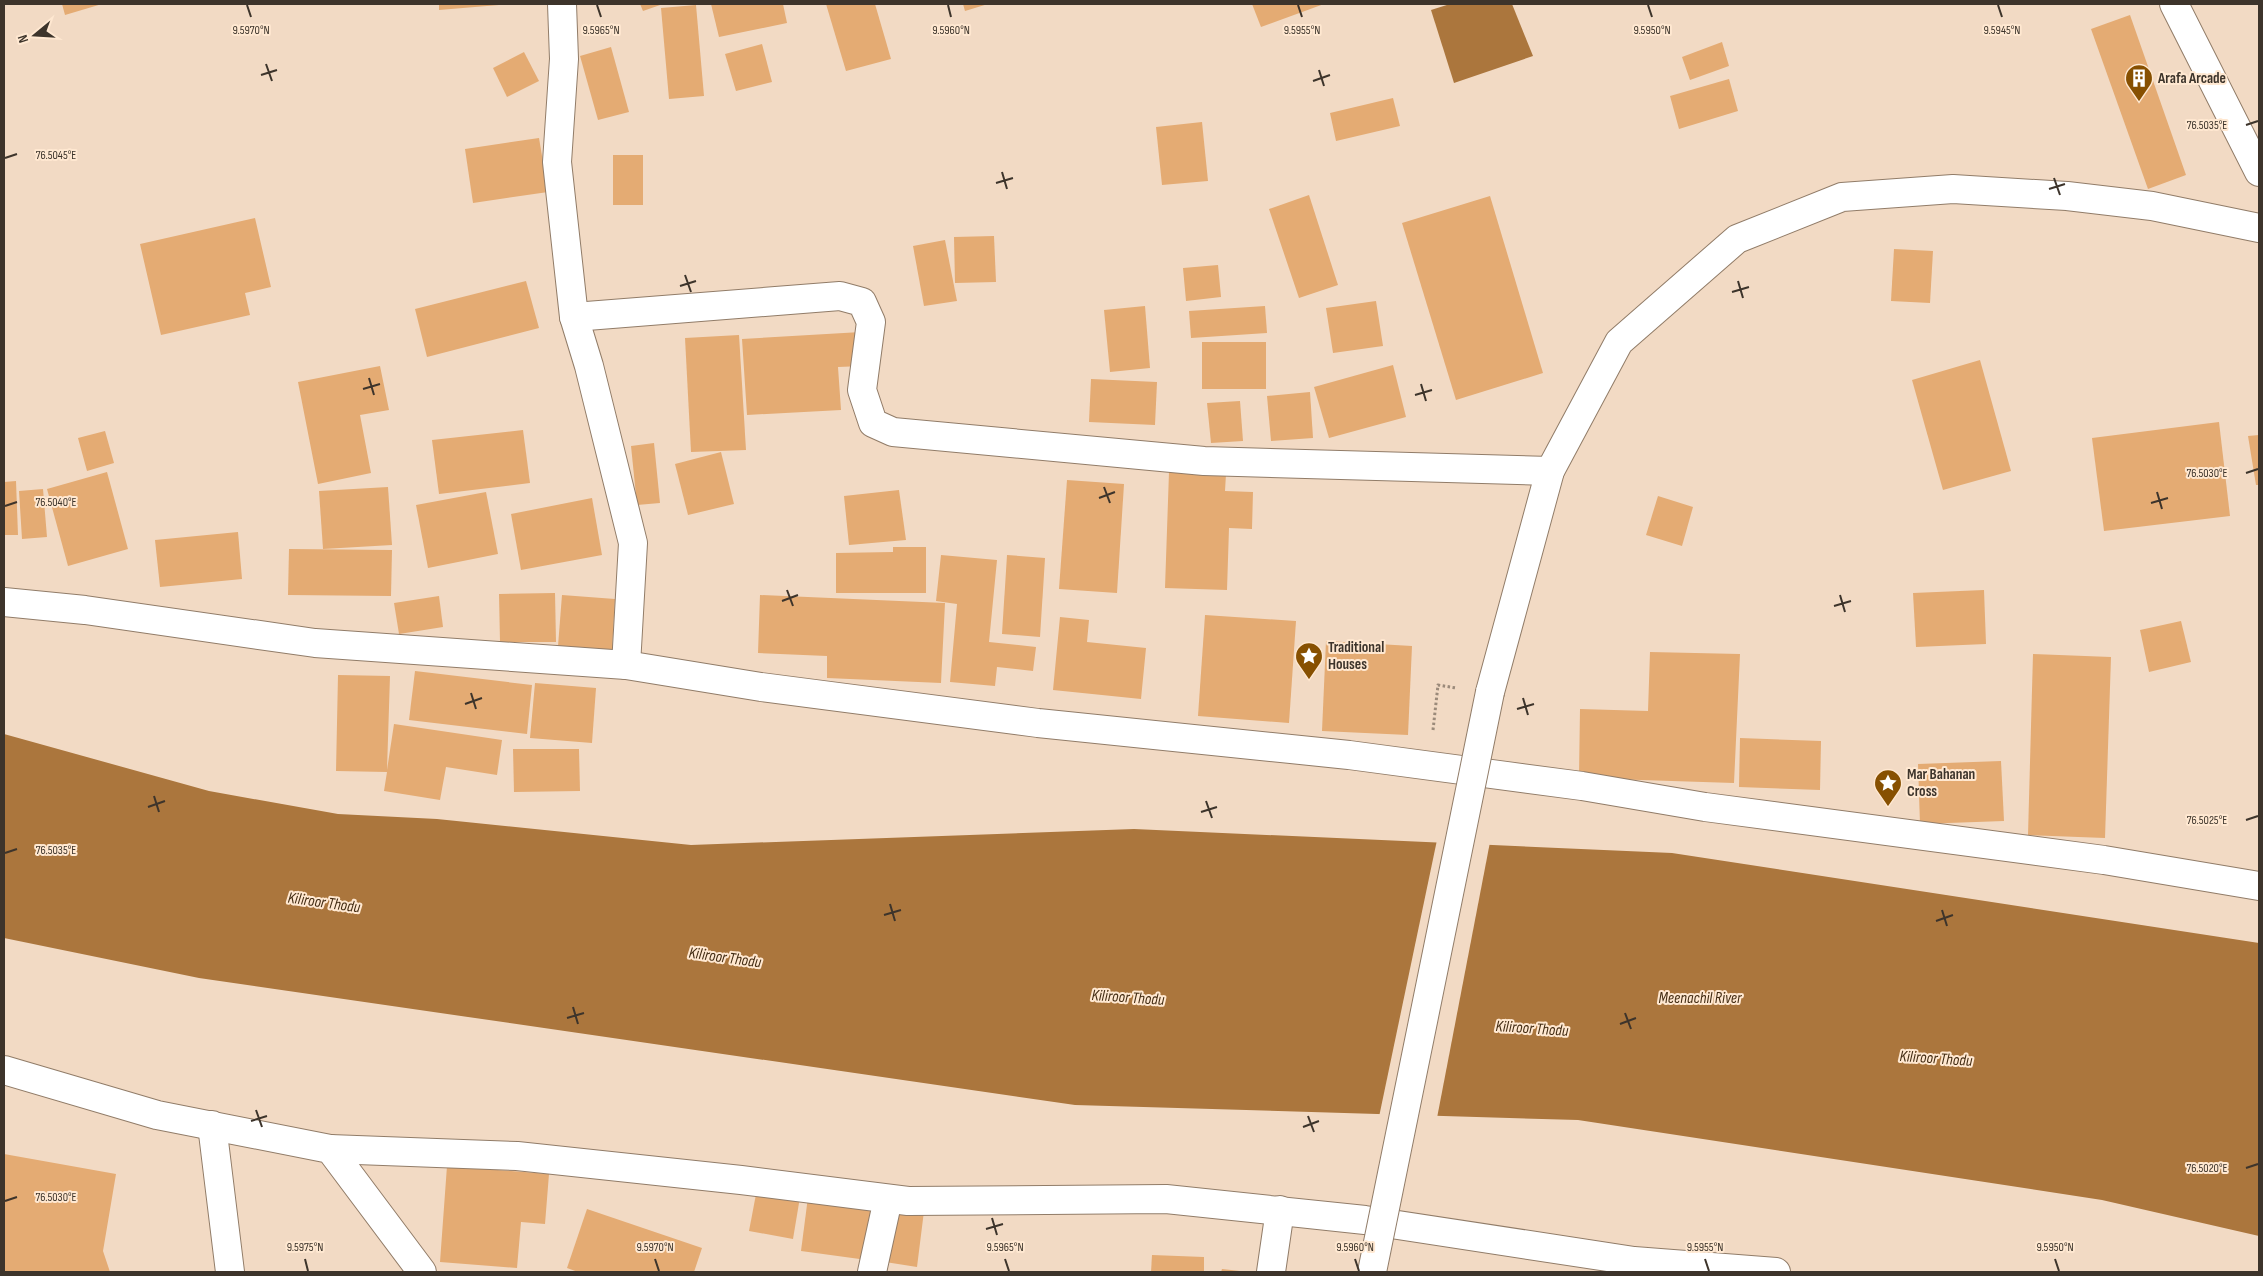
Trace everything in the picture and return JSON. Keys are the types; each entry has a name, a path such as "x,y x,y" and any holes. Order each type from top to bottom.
{"main road":[{"path":"562,4 564,59 557,162 574,317 589,366 634,543 626,665"},
{"path":"2174,4 2259,172"},
{"path":"1372,1272 1490,692 1550,471 1619,342 1737,239 1842,196 1953,189 2067,196 2152,206 2259,228"},
{"path":"574,317 840,296 862,302 871,322 862,390 873,423 893,432 1204,461 1550,471"},
{"path":"4,602 85,610 315,643 626,665 761,687 1038,723 1349,755 1461,769 1705,807 2104,860 2259,886"},
{"path":"4,1070 157,1114 330,1149 517,1156 741,1180 888,1199 989,1201 1166,1199 1365,1220 1634,1261 1776,1272"},
{"path":"212,1125 230,1272"},
{"path":"330,1149 422,1272"},
{"path":"872,1272 888,1199"},
{"path":"1272,1272 1280,1210"}],"path":[{"path":"1432,734 1438,685 1490,692"}],"water":[{"path":"1450,4 1512,4 1533,56 1454,83 1431,10"},
{"name":"Meenachil River","path":"4,734 209,791 338,814 437,819 691,845 1134,829 1672,853 2259,943 2259,1236 2102,1200 1578,1120 1075,1105 199,978 4,938"}],"pier":[{"path":"1437,840 1490,842 1437,1118 1379,1117"}],"building":[{"path":"62,4 102,4 65,15"},
{"path":"439,4 499,4 499,5 439,10"},
{"path":"640,4 663,4 643,11"},
{"path":"711,4 783,4 787,23 719,37"},
{"path":"826,4 875,4 891,59 846,71"},
{"path":"963,4 988,4 965,11"},
{"path":"1252,4 1324,4 1261,27"},
{"path":"696,5 704,96 669,99 661,8"},
{"name":"Arafa Arcade","path":"2130,15 2186,175 2148,189 2091,29"},
{"path":"1722,42 1729,66 1690,80 1682,57"},
{"path":"762,44 772,82 736,91 725,54"},
{"path":"611,47 629,112 598,120 580,56"},
{"path":"524,52 539,81 507,97 493,68"},
{"path":"1729,79 1738,111 1679,129 1670,96"},
{"path":"1393,98 1400,126 1336,141 1330,113"},
{"path":"1202,122 1208,181 1162,185 1156,127"},
{"path":"539,138 548,192 473,203 465,149"},
{"path":"613,155 643,155 643,205 613,205"},
{"path":"1309,195 1338,285 1299,298 1269,209"},
{"path":"1490,196 1543,373 1456,400 1402,223"},
{"path":"255,218 271,287 245,293 250,315 161,335 140,244"},
{"path":"994,236 996,282 955,283 954,237"},
{"path":"945,240 957,301 924,306 913,246"},
{"path":"1894,249 1933,251 1930,303 1891,301"},
{"path":"1218,265 1221,297 1186,301 1183,268"},
{"path":"526,281 539,328 427,357 415,309"},
{"path":"1376,301 1383,346 1333,353 1326,308"},
{"path":"1145,306 1150,368 1110,372 1104,310"},
{"path":"1265,306 1267,333 1191,338 1189,311"},
{"path":"861,332 863,366 838,367 841,410 747,415 742,339"},
{"path":"739,335 746,450 691,452 685,338"},
{"path":"1202,342 1266,342 1266,389 1202,389"},
{"path":"1980,360 2011,471 1943,490 1912,380"},
{"path":"1393,365 1406,417 1329,438 1314,387"},
{"path":"380,366 389,410 360,415 371,473 318,484 298,382"},
{"path":"1091,379 1157,382 1155,425 1089,422"},
{"path":"1310,392 1313,438 1271,441 1267,396"},
{"path":"1240,401 1243,441 1211,443 1207,403"},
{"path":"2219,422 2230,516 2104,531 2092,438"},
{"path":"523,430 530,483 439,494 432,440"},
{"path":"105,431 114,463 87,471 78,438"},
{"path":"2259,435 2259,485 2256,485 2248,436"},
{"path":"654,443 660,503 637,505 631,446"},
{"path":"721,452 734,504 688,515 675,464"},
{"path":"107,472 128,549 68,566 47,489"},
{"path":"1169,472 1226,474 1225,491 1253,492 1252,529 1229,528 1227,590 1165,588"},
{"path":"1067,480 1124,484 1117,593 1059,589"},
{"path":"16,481 18,535 4,535 4,482"},
{"path":"388,487 392,545 323,549 319,491"},
{"path":"43,489 47,537 22,539 19,491"},
{"path":"899,490 906,540 849,545 844,496"},
{"path":"486,492 498,554 428,568 416,505"},
{"path":"1658,496 1693,507 1682,546 1646,535"},
{"path":"592,498 602,555 521,570 511,514"},
{"path":"238,532 242,579 160,587 155,540"},
{"path":"893,547 926,547 926,593 836,593 836,553 893,552"},
{"path":"289,549 392,550 391,596 288,595"},
{"path":"941,555 997,560 989,642 1036,647 1033,671 997,667 995,686 950,682 957,604 936,601"},
{"path":"1007,555 1045,558 1040,637 1002,634"},
{"path":"1984,590 1986,644 1916,647 1913,593"},
{"path":"555,593 556,642 500,642 499,594"},
{"path":"562,595 615,599 612,650 558,646"},
{"path":"760,595 945,603 941,683 827,678 827,656 758,653"},
{"path":"439,596 443,627 399,634 394,603"},
{"path":"1205,615 1296,621 1289,723 1198,716"},
{"path":"1060,617 1089,620 1087,642 1146,648 1141,699 1053,690"},
{"path":"2181,621 2191,662 2149,672 2140,630"},
{"path":"1326,641 1412,646 1408,735 1322,731"},
{"path":"1650,652 1740,654 1734,783 1579,778 1580,709 1648,711"},
{"path":"2033,654 2111,657 2105,838 2028,835"},
{"path":"415,671 532,685 527,734 409,720"},
{"path":"338,675 390,676 387,770 394,724 502,740 497,775 446,767 440,800 384,791 387,772 336,771"},
{"path":"535,683 596,688 592,743 530,738"},
{"path":"1740,738 1821,741 1820,790 1739,787"},
{"path":"513,749 579,749 580,791 514,792"},
{"path":"2001,761 2004,821 1920,824 1918,764"},
{"path":"4,1154 116,1174 103,1251 110,1272 4,1272"},
{"path":"447,1166 549,1174 545,1224 521,1222 517,1268 440,1262"},
{"path":"757,1189 800,1197 793,1239 749,1231"},
{"path":"808,1197 873,1206 867,1260 801,1251"},
{"path":"886,1206 924,1211 917,1267 879,1261"},
{"path":"587,1209 702,1248 694,1272 578,1272 567,1268"},
{"path":"1152,1255 1204,1257 1204,1272 1151,1272"},
{"path":"1222,1269 1240,1271 1240,1272 1221,1272"}],"place":[{"name":"Arafa Arcade","path":"2139,102"},
{"name":"Traditional Houses","path":"1309,680"},
{"name":"Mar Bahanan Cross","path":"1888,807"}],"water label":[{"name":"Kiliroor Thodu","path":"324,903"},
{"name":"Kiliroor Thodu","path":"725,958"},
{"name":"Kiliroor Thodu","path":"1128,998"},
{"name":"Kiliroor Thodu","path":"1532,1029"},
{"name":"Kiliroor Thodu","path":"1936,1059"}]}
